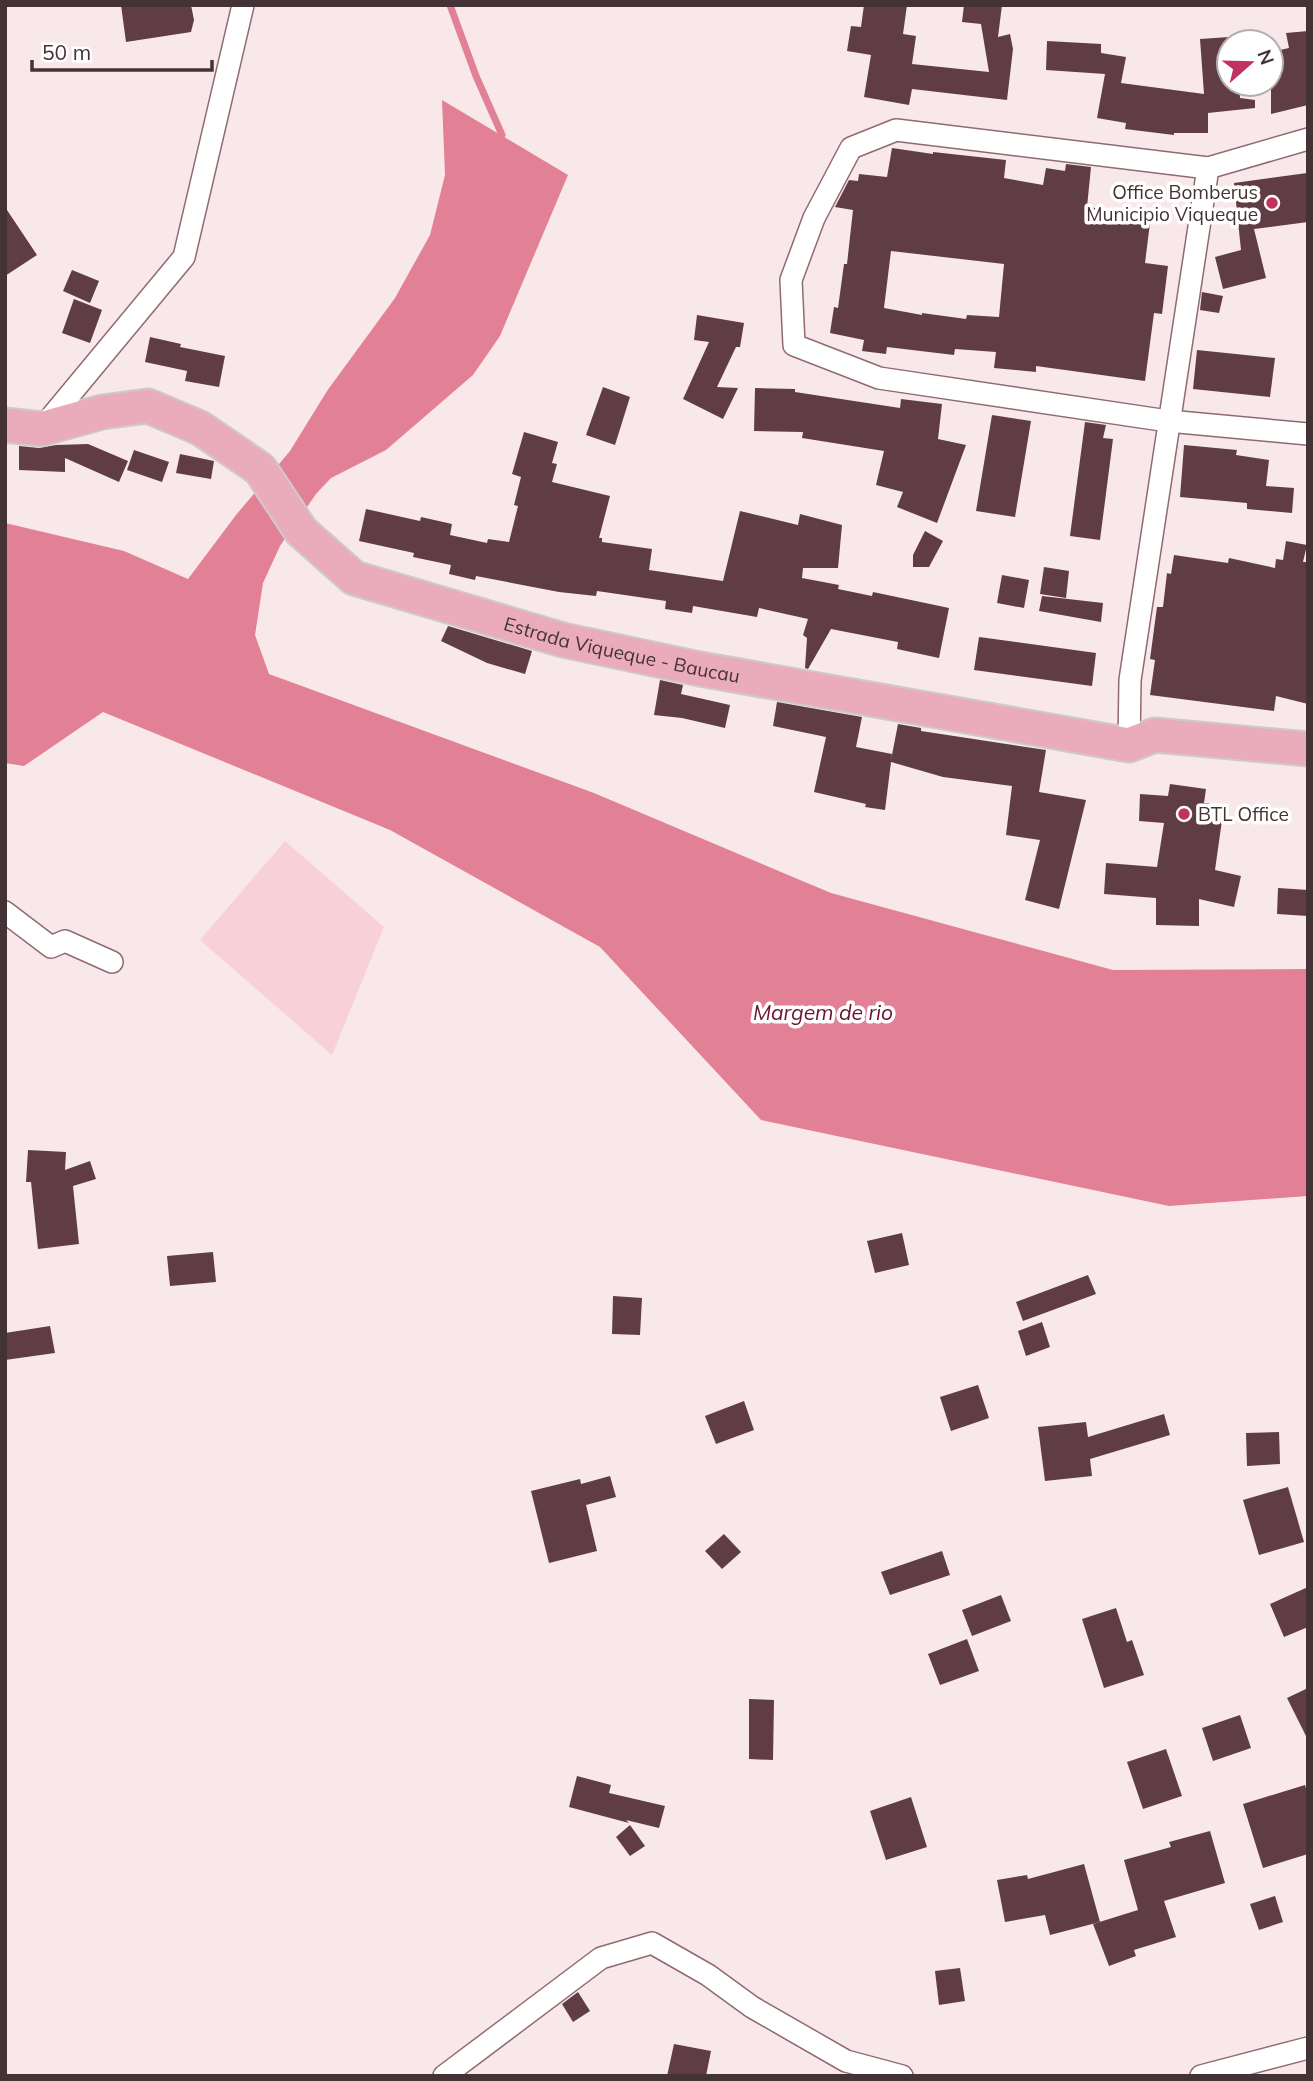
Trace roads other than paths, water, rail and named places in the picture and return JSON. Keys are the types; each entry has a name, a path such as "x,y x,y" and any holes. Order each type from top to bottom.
{"main road":[{"name":"Estrada Viqueque - Baucau","path":"5,425 41,429 102,412 148,407 200,428 260,469 301,531 354,578 563,640 700,670 1129,745 1155,735 1308,749"}],"street":[{"path":"41,429 184,257 243,5"},
{"path":"1308,139 1208,168 896,130 851,148 814,218 791,280 794,345 879,378 1168,421 1308,434"},
{"path":"1129,745 1130,680 1208,168"},
{"path":"5,912 51,947 65,941 112,962"},
{"path":"444,2076 601,1958 652,1943 708,1975 752,2007 846,2061 902,2076"},
{"path":"1201,2076 1308,2048"}],"water":[{"name":"Margem de rio","path":"442,100 568,175 500,336 473,375 386,450 331,478 316,494 280,546 263,583 255,635 269,674 594,793 831,893 1113,970 1308,969 1308,1196 1169,1206 761,1120 600,947 390,830 103,712 24,766 5,763 5,523 124,551 188,579 236,515 290,451 327,391 395,298 430,235 445,175"}],"waterway":[{"path":"450,5 476,76 502,135"}],"place":[{"name":"Office Bomberus Municipio Viqueque","path":"1272,203"},
{"name":"BTL Office","path":"1184,814"}]}
